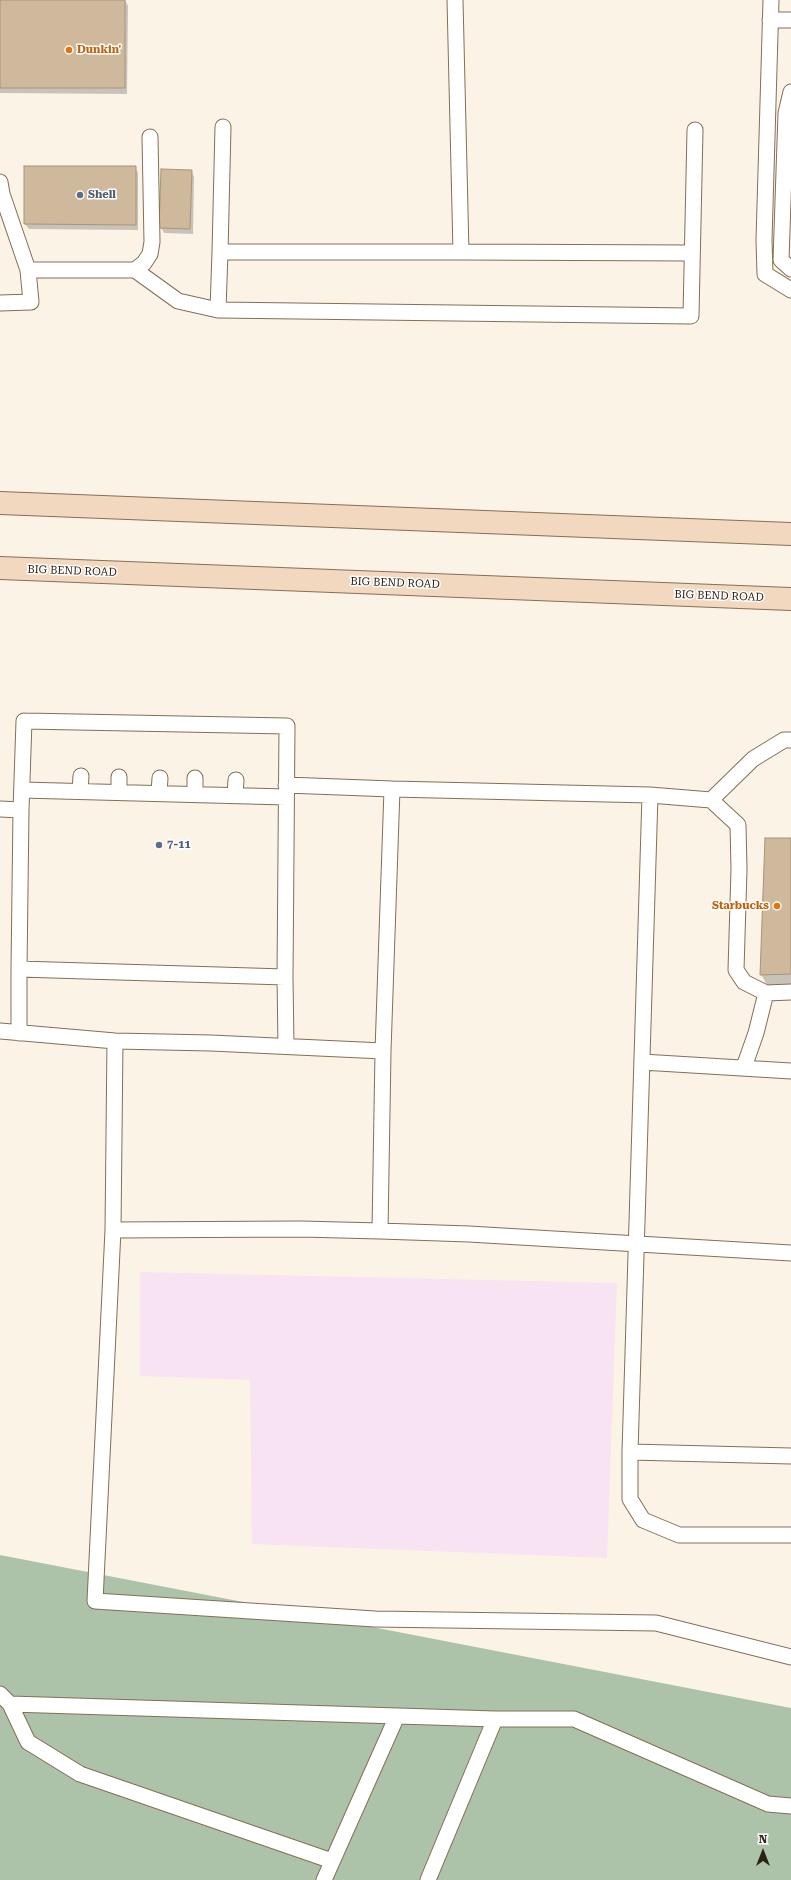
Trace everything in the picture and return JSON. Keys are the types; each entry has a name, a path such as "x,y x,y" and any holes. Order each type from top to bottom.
{"main road":[{"path":"0,503 791,534"},
{"name":"BIG BEND ROAD","path":"0,568 791,599"}],"lane":[{"path":"455,0 461,252"},
{"path":"771,0 764,240 765,274 791,290"},
{"path":"770,20 791,20"},
{"path":"791,92 786,113 781,260 791,269"},
{"path":"218,310 223,127"},
{"path":"28,270 135,270 178,301 218,310 691,316 694,130"},
{"path":"135,270 144,263 150,254 152,242 150,137"},
{"path":"0,182 2,194 28,270 31,302 0,303"},
{"path":"220,252 692,253"},
{"path":"19,1033 21,810 24,721 83,727 122,728 238,730 287,726 285,977 286,1046"},
{"path":"711,800 753,759 784,740 791,740"},
{"path":"80,791 81,776"},
{"path":"119,792 120,777"},
{"path":"160,778 160,793"},
{"path":"195,778 195,794"},
{"path":"236,780 236,796"},
{"path":"22,790 236,796 286,791 392,789 650,796 711,800 738,825 739,869 736,970 744,982 766,993 791,992"},
{"path":"380,1231 383,1051 392,789"},
{"path":"650,796 630,1452 630,1499 643,1520 679,1535 791,1535"},
{"path":"0,809 21,810"},
{"path":"19,969 285,977"},
{"path":"744,1067 756,1033 766,993"},
{"path":"0,1031 115,1041 211,1043 383,1051"},
{"path":"115,1041 113,1230 95,1601 375,1619 656,1623 791,1657"},
{"path":"642,1062 791,1071"},
{"path":"113,1230 300,1229 469,1234 791,1253"},
{"path":"630,1452 791,1456"},
{"path":"5,1699 397,1716 495,1719 574,1719 768,1804 791,1806"},
{"path":"5,1699 28,1742 80,1774 332,1861"},
{"path":"324,1880 397,1716"},
{"path":"428,1880 495,1719"}],"shaded area":[{"path":"140,1272 617,1283 607,1558 252,1544 250,1380 140,1376"}],"green space":[{"path":"0,1555 791,1708 791,1880 0,1880"}],"building":[{"path":"0,0 125,0 125,88 0,88"},
{"name":"Shell","path":"24,166 136,166 136,225 24,224"},
{"path":"161,169 192,170 190,229 159,228"},
{"name":"Starbucks","path":"765,838 791,838 791,974 760,975"}],"place":[{"name":"Dunkin'","path":"69,50"},
{"name":"Shell","path":"80,195"},
{"name":"7-11","path":"159,845"},
{"name":"Starbucks","path":"777,906"}]}
